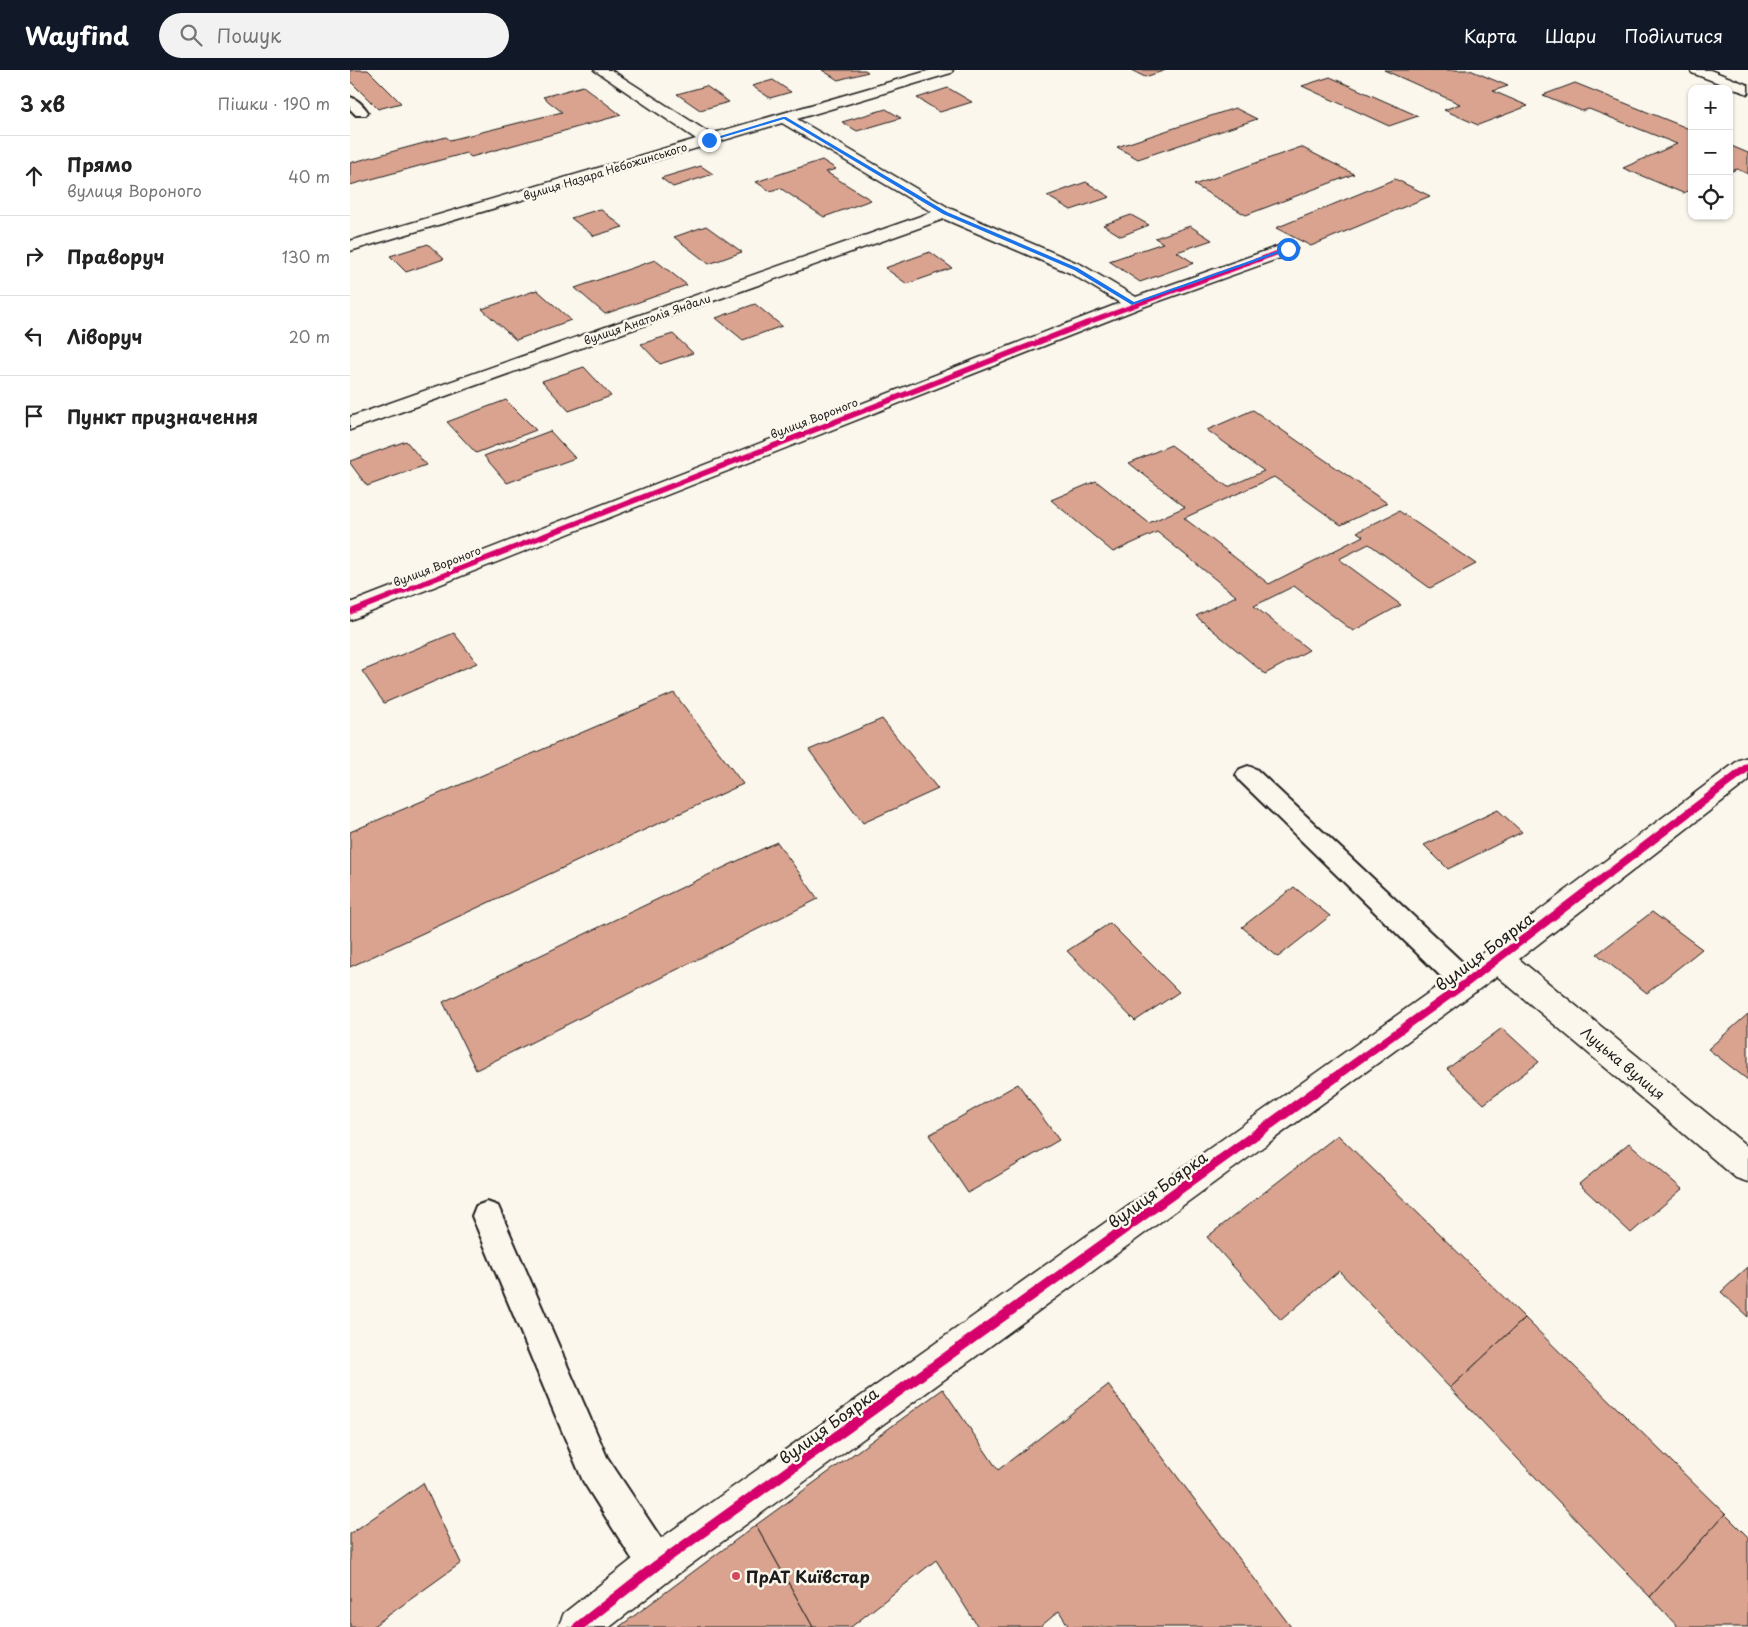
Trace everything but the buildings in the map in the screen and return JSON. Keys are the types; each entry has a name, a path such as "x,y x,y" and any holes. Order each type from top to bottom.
{"street":[{"path":"601,70 709,140"},
{"name":"вулиця Назара Небожинського","path":"350,246 946,70"},
{"path":"1697,70 1748,90"},
{"path":"784,118 945,213 1076,269 1134,304"},
{"name":"вулиця Анатолія Яндали","path":"350,424 945,213"},
{"name":"вулиця Вороного","path":"350,612 1134,304 1288,249"},
{"name":"вулиця Боярка","path":"578,1627 657,1566 1466,983 1748,768"},
{"name":"Луцька вулиця","path":"1497,958 1748,1168"}],"lane":[{"path":"350,101 361,112"},
{"path":"1248,775 1466,983"},
{"path":"487,1216 595,1469 657,1566"}],"cycle path":[{"path":"350,612 1134,304 1288,249"},
{"path":"578,1627 657,1565 1466,983 1748,767"}],"place":[{"name":"ПрАТ Київстар","path":"736,1576"}],"route":[{"path":"709,140 784,118 945,213 1076,269 1134,304 1288,249"}]}
